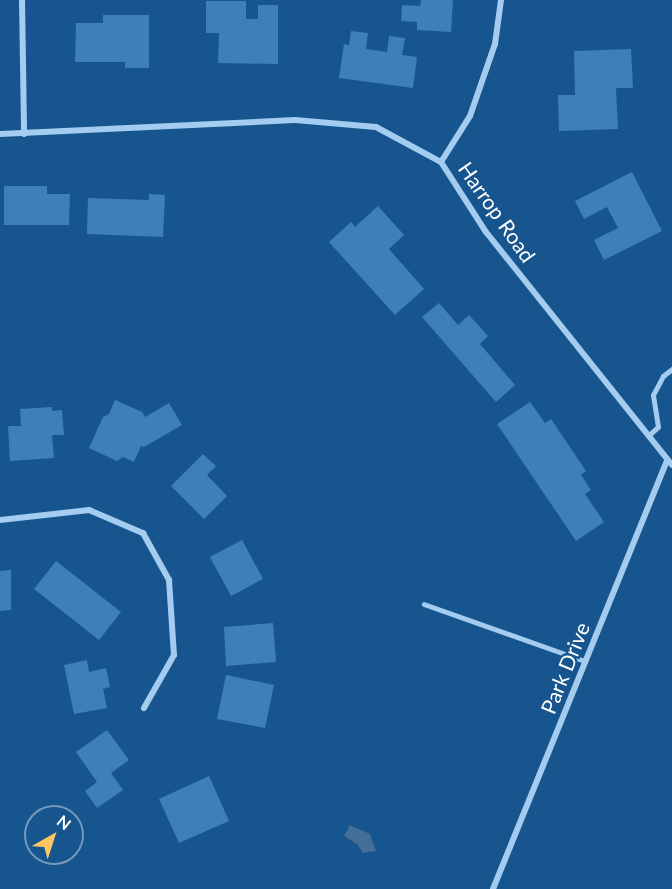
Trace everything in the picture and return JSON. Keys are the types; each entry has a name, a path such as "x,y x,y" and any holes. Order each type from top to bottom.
{"street":[{"path":"22,0 24,134"},
{"path":"441,162 470,116 495,44 501,0"},
{"name":"Harrop Road","path":"0,134 295,120 376,127 441,162 486,232 670,462"},
{"name":"Park Drive","path":"493,889 585,661 670,462"},
{"path":"0,520 89,510 142,533 169,580 174,656 144,708"}],"lane":[{"path":"648,436 658,427 653,395 663,376 672,369"},
{"path":"424,604 585,661"}],"water":[{"path":"350,825 370,834 376,851 363,853 357,844 344,836"}],"building":[{"path":"421,0 453,0 451,32 417,30 417,22 401,21 402,5 420,6"},
{"path":"206,1 246,1 246,19 258,19 258,5 278,5 278,64 218,63 219,33 206,33"},
{"path":"103,15 149,15 149,68 125,68 125,62 75,62 76,23 103,23"},
{"path":"351,31 368,33 366,49 387,52 389,36 405,38 402,55 417,57 413,88 339,78 344,44 349,45"},
{"path":"631,49 633,88 616,88 618,129 559,131 558,95 575,95 574,51"},
{"path":"632,172 662,231 604,260 594,240 618,228 607,207 584,219 575,201"},
{"path":"4,186 47,186 47,194 70,194 69,225 4,225"},
{"path":"149,194 165,195 163,237 87,234 88,198 149,200"},
{"path":"378,206 404,235 389,249 424,289 395,315 329,242 351,222 355,227"},
{"path":"439,303 458,325 469,315 488,336 480,344 515,385 496,402 422,317"},
{"path":"115,400 142,412 145,417 169,403 182,425 144,447 141,446 134,462 123,457 117,461 89,448 103,417 109,414"},
{"path":"530,402 545,423 551,419 586,471 581,475 591,490 585,494 604,522 576,541 497,424"},
{"path":"52,407 52,411 62,410 64,435 52,435 54,458 10,461 8,426 21,426 20,409"},
{"path":"203,454 216,466 207,475 227,496 204,519 171,486"},
{"path":"242,540 263,579 231,596 210,557"},
{"path":"56,561 121,612 99,640 34,589"},
{"path":"11,570 11,610 0,611 0,571"},
{"path":"273,623 276,662 226,666 224,627"},
{"path":"87,660 89,672 106,668 110,687 103,689 107,708 74,714 64,665"},
{"path":"226,675 274,685 265,728 217,719"},
{"path":"107,730 129,760 111,773 123,790 97,808 85,791 97,782 76,752"},
{"path":"209,776 229,821 179,843 159,799"}]}
